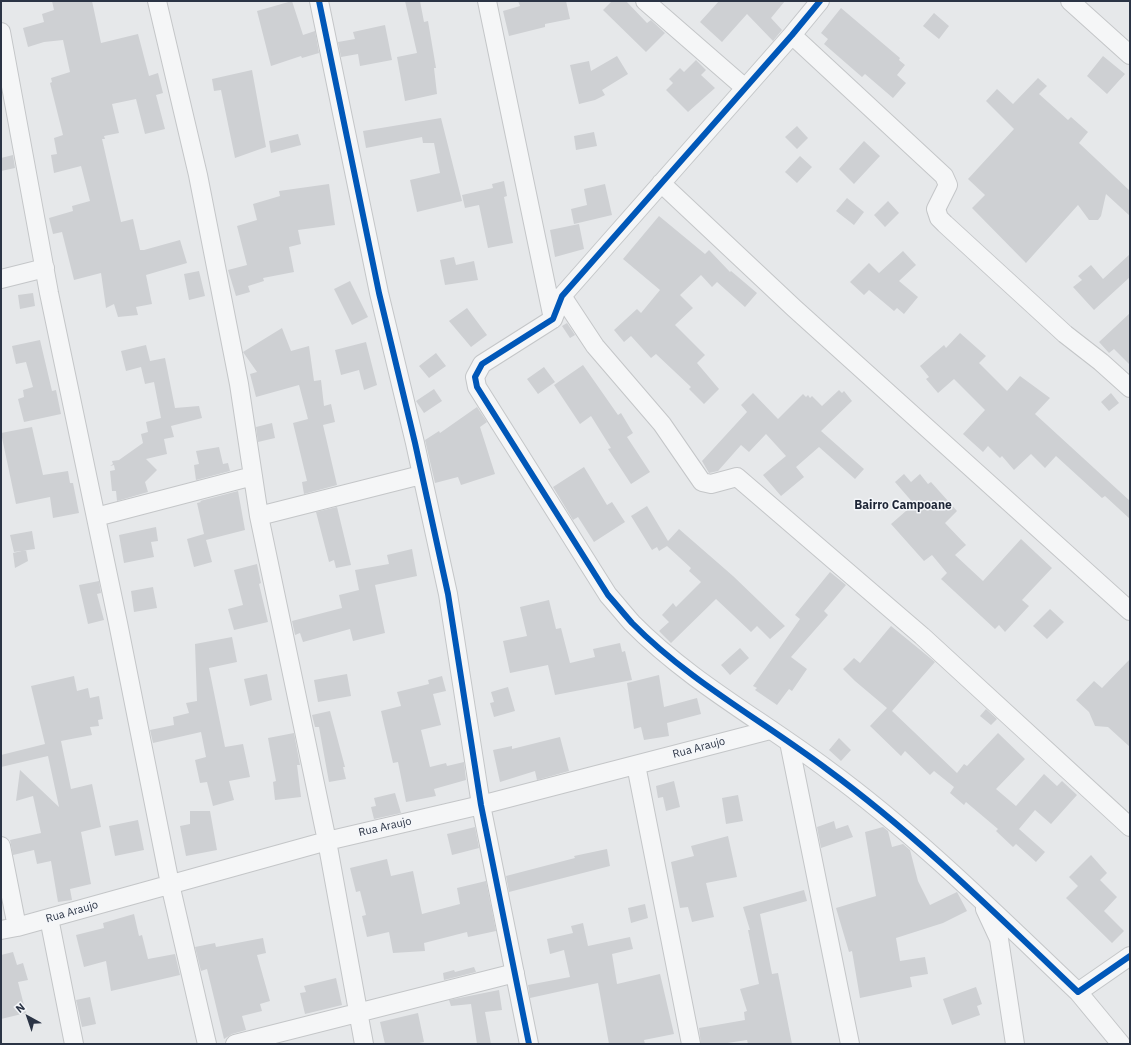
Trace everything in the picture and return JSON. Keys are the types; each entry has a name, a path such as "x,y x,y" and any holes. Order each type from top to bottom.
{"street":[{"path":"157,1 198,175 239,384 259,516 327,841 364,1044"},
{"path":"319,1 379,293 415,443 448,594 481,805 529,1044"},
{"path":"487,1 553,319"},
{"path":"645,1 745,88"},
{"path":"820,1 792,35 562,296 553,319 482,364 475,377 477,387 483,399 530,470 608,595 633,623 671,657 770,730 789,742 885,815 982,900 1078,992 1121,1044"},
{"path":"1070,1 1130,55"},
{"path":"1,32 45,268 170,884 207,1044"},
{"path":"792,35 944,176 948,185 936,209 942,221 1065,334 1101,362 1130,388"},
{"path":"662,183 794,308 1130,611"},
{"path":"1,279 45,268"},
{"path":"562,296 595,346 662,424 702,482 711,484 737,476 922,636 1130,827"},
{"path":"259,516 421,475"},
{"path":"96,516 253,476"},
{"name":"Rua Araujo","path":"9,929 327,841 481,805 770,730"},
{"path":"789,742 850,1044"},
{"path":"636,765 691,1044"},
{"path":"1,846 9,929"},
{"path":"982,900 999,939 1014,1044"},
{"path":"49,918 74,1044"},
{"path":"1078,992 1130,956"},
{"path":"235,1044 515,973"}],"building":[{"path":"52,1 92,1 101,43 138,34 149,76 158,73 163,93 156,95 165,129 145,134 136,99 112,104 119,133 104,136 105,139 102,139 121,222 133,219 140,250 180,240 187,263 146,275 152,304 136,307 138,315 118,317 114,304 106,308 101,273 74,280 62,232 53,234 49,218 73,211 72,206 90,201 81,166 54,173 51,155 57,154 54,138 63,135 50,83 52,82 51,78 70,72 63,40 44,42 28,47 23,28 44,22 42,14 54,10"},
{"path":"292,1 303,35 315,31 319,53 302,58 301,56 271,66 257,11"},
{"path":"405,1 420,1 424,22 428,21 436,68 434,68 437,94 405,101 397,57 417,53"},
{"path":"518,1 566,1 570,19 545,24 545,27 509,36 503,11 520,6"},
{"path":"612,1 626,1 647,23 651,20 665,33 646,52 603,10"},
{"path":"719,1 785,1 771,18 782,30 773,41 747,14 722,42 700,22"},
{"path":"841,8 900,58 899,60 905,65 897,75 906,83 893,98 865,74 862,77 824,44 828,39 821,33"},
{"path":"934,13 949,26 939,39 923,26"},
{"path":"385,25 392,60 360,66 358,54 341,57 338,42 355,39 353,32"},
{"path":"617,56 628,74 602,90 605,95 595,100 579,104 570,65 589,61 591,71"},
{"path":"1103,56 1125,74 1107,94 1087,76"},
{"path":"696,60 706,70 701,75 715,88 688,112 666,90 673,83 669,79 680,68 684,72"},
{"path":"252,70 266,147 235,158 221,90 214,91 212,79"},
{"path":"1038,78 1047,86 1039,94 1068,120 1071,117 1088,132 1079,143 1130,191 1130,216 1106,194 1101,216 1098,220 1089,220 1078,205 1026,263 972,208 985,195 968,179 1014,129 986,101 997,89 1013,104"},
{"path":"441,118 462,201 417,212 410,180 440,173 434,143 423,143 422,137 366,148 363,131"},
{"path":"797,126 808,138 797,149 785,137"},
{"path":"594,132 597,146 576,150 574,136"},
{"path":"298,134 301,145 271,153 269,141"},
{"path":"864,141 880,156 854,184 839,169"},
{"path":"13,155 15,168 1,171 1,158"},
{"path":"800,156 812,167 797,183 785,172"},
{"path":"504,181 507,196 504,197 513,243 488,248 479,205 465,208 462,195 493,188 492,184"},
{"path":"329,184 335,225 298,230 301,244 289,247 294,272 263,278 264,281 248,286 250,292 236,296 228,270 247,265 237,226 257,220 253,204 280,196 279,191"},
{"path":"605,184 612,215 574,224 571,209 587,205 584,189"},
{"path":"847,198 864,212 854,225 836,211"},
{"path":"888,201 899,213 885,227 874,215"},
{"path":"659,216 705,254 709,250 730,272 731,271 757,293 745,307 717,282 712,287 701,275 680,295 693,308 675,325 705,355 697,363 719,389 704,404 689,389 691,387 656,354 651,358 631,336 624,342 614,330 637,309 641,313 660,290 623,259"},
{"path":"579,224 584,249 555,257 550,230"},
{"path":"903,251 916,265 899,281 918,297 904,314 897,308 894,311 869,290 864,295 850,282 869,263 879,273"},
{"path":"1130,254 1130,277 1094,310 1073,287 1082,280 1078,276 1091,265 1103,279"},
{"path":"454,257 456,265 474,261 478,280 445,285 440,260"},
{"path":"199,271 205,296 189,300 184,274"},
{"path":"350,281 368,317 352,325 334,289"},
{"path":"33,293 35,306 20,309 18,295"},
{"path":"467,308 487,335 471,347 449,321"},
{"path":"1130,313 1130,365 1114,349 1109,353 1099,342"},
{"path":"567,323 575,335 570,338 562,326"},
{"path":"282,328 291,351 309,346 314,381 321,380 324,406 331,404 335,422 323,425 337,485 304,494 302,482 307,481 293,423 308,419 299,385 256,397 250,374 257,372 243,352"},
{"path":"960,333 986,356 979,363 1007,391 1020,376 1050,398 1035,414 1130,501 1130,519 1105,496 1102,498 1056,456 1045,468 1031,454 1014,470 1002,456 1000,458 988,446 983,452 963,434 985,410 954,379 938,393 926,379 929,377 920,366 944,345 946,348"},
{"path":"40,340 52,391 56,390 61,414 24,422 18,399 24,397 23,390 33,387 26,362 16,364 12,346"},
{"path":"366,342 377,385 364,390 359,370 341,375 335,350"},
{"path":"146,345 150,361 165,358 175,408 199,406 202,418 171,426 174,437 164,439 167,454 146,459 157,470 145,482 148,492 117,501 116,491 112,491 110,471 115,470 114,465 110,466 113,464 112,461 119,460 143,443 141,434 148,432 146,422 161,418 154,382 145,384 141,367 126,371 121,351"},
{"path":"436,353 446,366 429,378 419,366"},
{"path":"583,365 618,415 621,413 633,433 627,437 650,472 631,484 608,449 611,448 591,416 580,424 554,385"},
{"path":"544,367 555,382 538,394 527,379"},
{"path":"434,389 442,401 424,413 416,401"},
{"path":"839,390 842,393 844,391 852,401 821,431 864,469 855,479 819,447 796,467 804,477 781,496 763,475 786,456 766,434 749,452 741,445 718,471 709,473 702,461 747,412 741,405 753,393 778,419 803,394 806,397 808,395 810,398 812,396 822,406"},
{"path":"1111,393 1119,403 1109,411 1101,402"},
{"path":"477,407 487,422 480,427 495,474 461,485 458,477 435,483 425,440 439,431 440,433"},
{"path":"272,423 275,438 258,442 256,427"},
{"path":"32,427 43,475 68,471 70,483 73,483 79,513 53,518 50,497 16,504 1,433"},
{"path":"219,447 223,464 228,463 230,471 196,480 194,465 199,464 196,451"},
{"path":"584,467 607,505 612,502 625,522 594,542 578,517 573,520 553,487"},
{"path":"904,474 911,482 920,474 928,484 931,482 957,511 945,523 966,545 955,555 983,581 1021,539 1052,568 1022,600 1029,606 1005,632 999,625 995,629 941,579 947,573 932,555 924,561 891,524 914,504 895,482"},
{"path":"238,491 245,530 206,540 212,562 194,567 187,539 204,534 197,503"},
{"path":"647,506 668,541 679,529 733,576 785,626 770,639 757,626 751,632 716,599 671,643 659,631 669,622 662,615 673,603 676,607 701,582 689,571 691,568 667,546 659,551 657,547 652,550 631,516"},
{"path":"337,507 351,565 336,568 334,560 329,562 316,512"},
{"path":"156,527 158,541 151,542 154,557 124,563 119,535"},
{"path":"32,531 35,549 14,552 10,535"},
{"path":"412,549 417,576 375,585 385,633 353,641 350,629 303,642 300,633 295,635 292,621 342,608 339,595 359,590 355,570 389,564 387,555"},
{"path":"26,550 28,561 15,568 13,553"},
{"path":"257,564 261,583 259,584 268,622 234,630 228,609 243,605 234,570"},
{"path":"830,572 846,585 824,611 828,615 791,657 807,669 792,691 789,689 777,705 755,690 757,688 753,686 800,619 795,615"},
{"path":"99,581 101,593 97,594 104,620 88,624 79,585"},
{"path":"153,587 157,608 134,612 131,591"},
{"path":"549,600 556,629 561,628 570,663 595,657 593,649 620,643 622,652 625,651 632,680 555,695 548,665 510,673 503,641 527,636 520,607"},
{"path":"1050,609 1064,622 1047,639 1033,626"},
{"path":"891,626 935,662 892,711 957,773 964,764 967,766 998,733 1025,759 996,789 1016,806 1044,774 1057,786 1062,781 1077,795 1051,824 1035,810 1019,829 1045,852 1036,862 1016,844 1013,847 996,831 998,829 966,802 964,805 950,793 954,787 934,771 930,775 905,751 901,756 870,726 887,708 843,669 854,658 860,663"},
{"path":"232,637 237,662 209,668 225,747 243,744 250,777 229,781 234,800 213,806 207,782 200,783 195,760 206,757 201,732 153,743 150,730 174,725 173,717 189,713 186,703 197,701 195,644"},
{"path":"740,648 749,658 730,675 721,665"},
{"path":"1130,659 1130,747 1108,727 1095,726 1089,712 1076,700 1094,681 1102,688"},
{"path":"267,674 272,700 250,706 244,679"},
{"path":"347,674 351,696 318,702 314,680"},
{"path":"659,675 664,707 697,698 701,714 667,723 669,736 644,740 641,727 634,729 627,683"},
{"path":"74,676 77,691 88,688 90,698 99,696 103,719 98,720 99,726 90,727 92,735 61,741 71,789 92,784 101,827 81,832 91,884 70,889 72,900 58,902 51,861 37,864 34,850 13,855 10,840 41,833 33,796 16,801 20,770 59,807 48,756 1,767 1,755 45,744 31,686"},
{"path":"442,676 446,691 433,694 441,725 421,730 430,767 446,763 447,766 464,762 466,780 434,789 436,796 406,802 398,762 393,763 381,711 401,706 397,692 429,684 428,680"},
{"path":"508,687 515,711 494,717 490,703 494,702 491,692"},
{"path":"986,709 997,719 991,725 980,716"},
{"path":"330,711 345,767 343,767 346,779 329,782 319,727 315,727 312,715"},
{"path":"294,733 300,765 297,765 301,797 275,800 273,782 276,781 268,738"},
{"path":"560,737 569,771 537,780 535,771 500,782 493,750 512,746 512,749"},
{"path":"839,738 851,750 841,761 829,750"},
{"path":"674,781 680,807 666,811 663,797 658,798 656,786"},
{"path":"395,793 401,813 374,819 371,807 376,806 374,798"},
{"path":"738,795 743,821 726,824 722,798"},
{"path":"190,811 210,811 217,850 186,856 180,826 190,824"},
{"path":"138,820 144,850 115,856 109,826"},
{"path":"834,821 836,829 848,825 853,837 821,848 817,827"},
{"path":"475,827 479,848 452,855 447,834"},
{"path":"883,827 888,831 892,847 903,844 910,850 918,881 930,905 957,892 967,911 943,923 896,938 900,961 925,957 928,974 910,977 912,987 860,998 852,951 849,952 836,908 876,896 865,832"},
{"path":"728,836 737,877 706,883 714,917 692,922 688,907 680,908 671,862 694,856 691,846"},
{"path":"607,849 610,866 509,892 506,876 575,858 574,856"},
{"path":"1091,855 1107,873 1100,880 1117,897 1104,911 1124,931 1112,943 1066,898 1078,886 1069,877"},
{"path":"387,859 391,876 413,871 422,914 460,904 457,888 486,881 496,931 468,937 467,932 424,943 425,951 393,953 389,932 367,937 362,916 366,915 360,891 356,892 350,868"},
{"path":"804,890 807,901 760,914 772,974 778,973 792,1044 748,1044 747,1040 721,1044 701,1044 699,1028 745,1020 744,1012 747,1011 740,989 759,984 748,930 750,930 743,907"},
{"path":"645,904 648,918 631,923 628,908"},
{"path":"134,914 139,936 142,935 148,959 175,954 180,975 111,991 106,961 84,967 76,935 104,928 103,923"},
{"path":"583,923 588,946 630,937 633,949 612,954 617,984 660,974 674,1034 644,1040 645,1044 609,1044 598,983 530,998 528,985 570,977 564,950 550,954 547,939 573,933 571,926"},
{"path":"263,938 266,953 257,955 270,1001 260,1004 262,1011 242,1016 246,1030 232,1034 224,1039 207,969 201,971 195,947 215,943 216,947"},
{"path":"13,952 17,965 23,963 28,980 18,982 26,1013 1,1019 1,955"},
{"path":"474,967 476,972 444,980 443,973 454,970 455,972"},
{"path":"336,978 342,1005 305,1014 300,993 306,992 304,986"},
{"path":"976,987 982,1004 977,1006 980,1015 952,1025 943,999"},
{"path":"499,990 502,1010 485,1012 491,1044 477,1044 471,1004 451,1006 449,1000"},
{"path":"90,997 96,1024 82,1027 76,1000"},
{"path":"418,1013 424,1042 414,1044 385,1044 380,1022"}],"cycle path":[{"path":"319,1 379,293 415,443 448,594 481,805 529,1044"},
{"path":"820,1 792,35 562,296 553,319 482,364 475,377 477,387 608,595 632,623 654,644 702,682 828,770 894,822 957,877 1078,992 1130,956"}],"district":[{"name":"Bairro Campoane","path":"903,506"}]}
